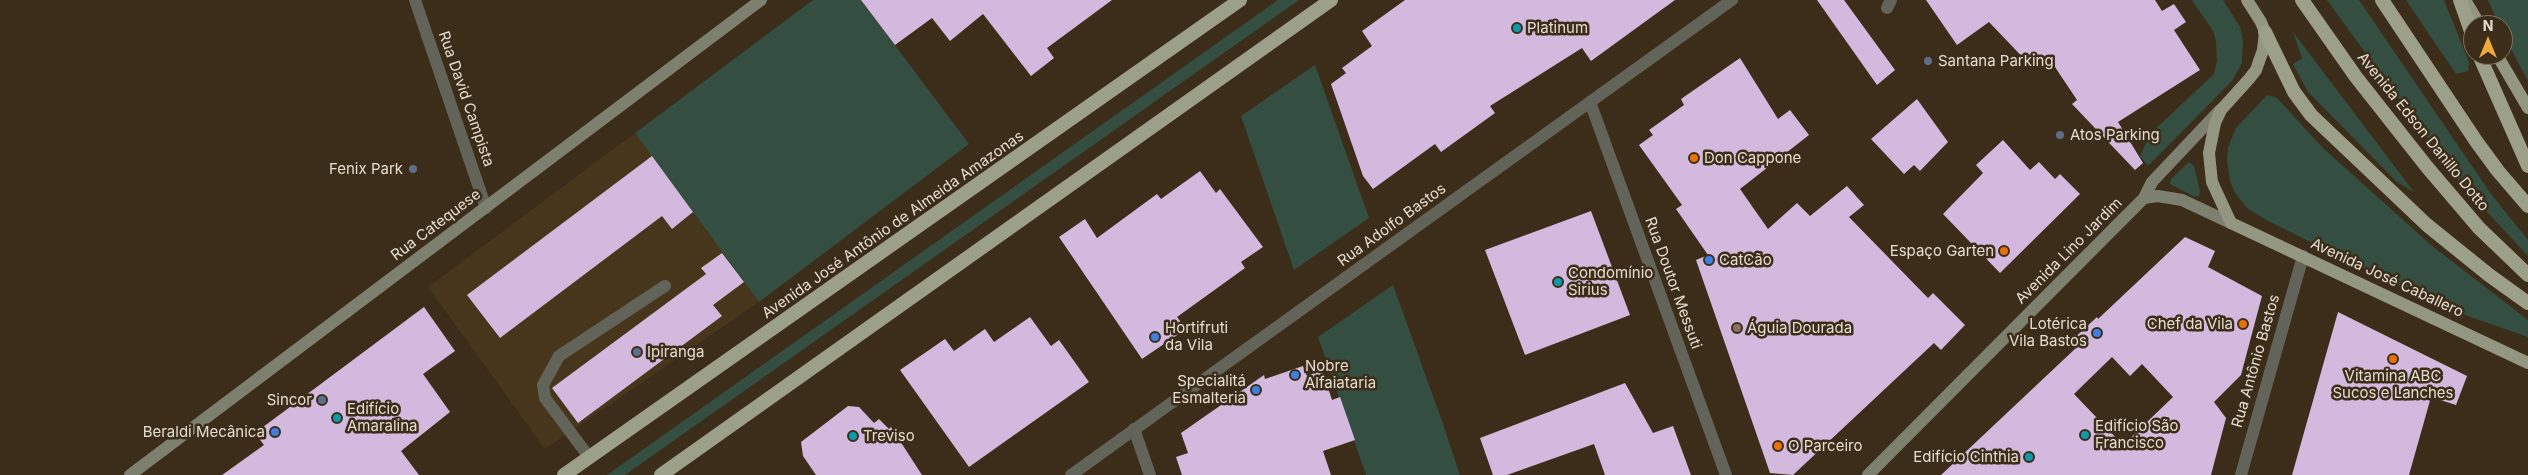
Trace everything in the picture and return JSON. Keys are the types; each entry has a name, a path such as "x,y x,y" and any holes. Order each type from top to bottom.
{"highway":[{"name":"Avenida José Antônio de Almeida Amazonas","path":"564,475 1240,0"},
{"path":"661,475 1331,0"},
{"name":"Avenida Edson Danillo Dotto","path":"2302,0 2356,77 2427,167 2479,228 2528,275"},
{"path":"2382,0 2476,141 2498,171 2528,206"},
{"path":"2460,0 2465,15"},
{"path":"2265,32 2294,92 2311,116 2427,225 2489,275 2528,303"},
{"path":"2483,65 2528,166"}],"main road":[{"name":"Rua Catequese","path":"130,475 760,0"},
{"path":"2247,0 2265,32"},
{"path":"2465,0 2474,15"},
{"name":"Avenida Lino Jardim","path":"1868,475 2144,198 2152,182 2221,110 2256,70 2263,50 2265,32"},
{"path":"2503,65 2528,108"},
{"path":"2221,110 2211,138 2210,168 2217,197 2231,223"},
{"name":"Avenida José Caballero","path":"2144,198 2172,197 2528,363"}],"street":[{"name":"Rua David Campista","path":"415,0 486,208"},
{"name":"Rua Adolfo Bastos","path":"1071,475 1732,0"},
{"name":"Rua Doutor Messuti","path":"1590,102 1726,475"},
{"name":"Rua Antônio Bastos","path":"2241,475 2302,256"},
{"path":"589,458 545,398 544,385 559,356 665,286"},
{"path":"1134,429 1150,475"}],"shaded area":[{"path":"635,133 759,302 545,449 428,287"}],"green space":[{"path":"813,0 861,0 969,144 759,302 635,133"},
{"path":"1278,0 1299,0 625,475 607,475"},
{"path":"2192,0 2223,0 2240,27 2243,40 2242,63 2232,81 2148,166 2140,156 2150,134 2214,74 2217,61 2216,41 2213,31"},
{"path":"2327,0 2359,0 2491,194 2528,240 2528,256 2460,183"},
{"path":"2406,0 2444,0 2463,47 2463,65 2469,65 2468,71 2456,74"},
{"path":"2488,0 2528,0 2528,81 2513,53 2513,15 2495,15"},
{"path":"2293,32 2414,192 2397,182 2308,92 2293,64 2302,58"},
{"path":"1315,65 1369,218 1294,270 1241,116"},
{"path":"2267,95 2277,98 2323,148 2431,245 2528,320 2528,337 2439,306 2268,221 2248,209 2235,193 2230,181 2227,160 2228,147 2236,128"},
{"path":"2189,162 2194,166 2200,191 2199,196 2195,197 2170,184 2171,179"},
{"path":"1393,285 1460,475 1366,475 1318,337"}],"building":[{"path":"861,0 1112,0 1047,48 1054,58 1031,76 983,14 950,41 932,18 895,45"},
{"path":"1405,0 1675,0 1591,61 1582,48 1490,106 1495,113 1441,152 1435,144 1373,189 1363,176 1331,84 1346,73 1342,68 1372,46 1362,31"},
{"path":"1817,0 1844,0 1895,70 1877,85"},
{"path":"1926,0 2155,0 2162,11 2174,4 2186,22 2174,30 2200,70 2118,122 2143,163 2135,170 2072,104 2077,100 2047,55 2031,66 1989,22 1957,45"},
{"path":"1740,58 1778,119 1790,110 1809,135 1740,189 1768,229 1797,203 1810,216 1847,186 1864,205 1849,217 1928,298 1933,293 1965,325 1941,350 1934,343 1793,475 1770,473 1696,260 1708,255 1676,209 1682,205 1639,145 1653,135 1649,130 1684,105 1681,99"},
{"path":"1917,99 1948,142 1920,171 1914,165 1904,174 1871,139"},
{"path":"2003,140 2030,170 2039,162 2055,179 2060,174 2080,194 2000,273 1943,214 1983,173 1976,165"},
{"path":"652,156 693,212 672,229 662,216 500,338 467,295"},
{"path":"1200,171 1216,193 1220,189 1263,247 1241,262 1245,268 1177,317 1186,329 1142,359 1059,237 1085,219 1097,238 1157,194 1161,199"},
{"name":"Condomínio Sirius","path":"1591,211 1630,315 1525,355 1485,250"},
{"path":"2185,237 2215,251 2208,267 2262,296 2241,375 2214,402 2226,418 2211,475 1941,475 2077,347 2071,341 2097,317 2098,319","holes":["2112,357 2130,376 2142,364 2173,397 2123,445 2074,394"]},
{"name":"Ipiranga","path":"722,253 744,282 713,305 722,316 578,423 552,388 706,274 701,268"},
{"name":"Edifício Amaralina","path":"424,307 455,351 423,374 450,412 401,451 419,475 222,475 264,445 255,433"},
{"path":"2338,312 2467,376 2456,405 2431,397 2409,475 2292,475"},
{"path":"1030,317 1051,346 1059,340 1089,382 969,467 900,370 945,339 954,351 985,329 994,342"},
{"path":"1303,366 1307,376 1322,370 1332,400 1340,397 1355,440 1323,451 1331,475 1182,475 1176,457 1188,453 1181,433 1264,375 1265,379"},
{"path":"1625,383 1653,433 1673,426 1691,475 1605,475 1594,444 1507,475 1493,475 1480,438"},
{"name":"Treviso","path":"848,406 859,407 874,423 879,419 889,429 891,427 922,475 816,475 803,456 801,442"}],"place":[{"name":"Platinum","path":"1517,28"},
{"name":"Santana Parking","path":"1928,61"},
{"name":"Atos Parking","path":"2060,135"},
{"name":"Don Cappone","path":"1694,158"},
{"name":"Fenix Park","path":"413,169"},
{"name":"Espaço Garten","path":"2004,251"},
{"name":"CatCão","path":"1709,260"},
{"name":"Condomínio Sirius","path":"1558,282"},
{"name":"Chef da Vila","path":"2243,324"},
{"name":"Águia Dourada","path":"1737,328"},
{"name":"Lotérica Vila Bastos","path":"2097,333"},
{"name":"Hortifruti da Vila","path":"1155,337"},
{"name":"Ipiranga","path":"637,352"},
{"name":"Vitamina ABC Sucos e Lanches","path":"2393,359"},
{"name":"Nobre Alfaiataria","path":"1295,375"},
{"name":"Specialitá Esmalteria","path":"1256,390"},
{"name":"Sincor","path":"322,400"},
{"name":"Edifício Amaralina","path":"337,418"},
{"name":"Beraldi Mecânica","path":"275,432"},
{"name":"Edifício São Francisco","path":"2085,435"},
{"name":"Treviso","path":"853,436"},
{"name":"O Parceiro","path":"1778,446"},
{"name":"Edifício Cinthia","path":"2029,457"}]}
